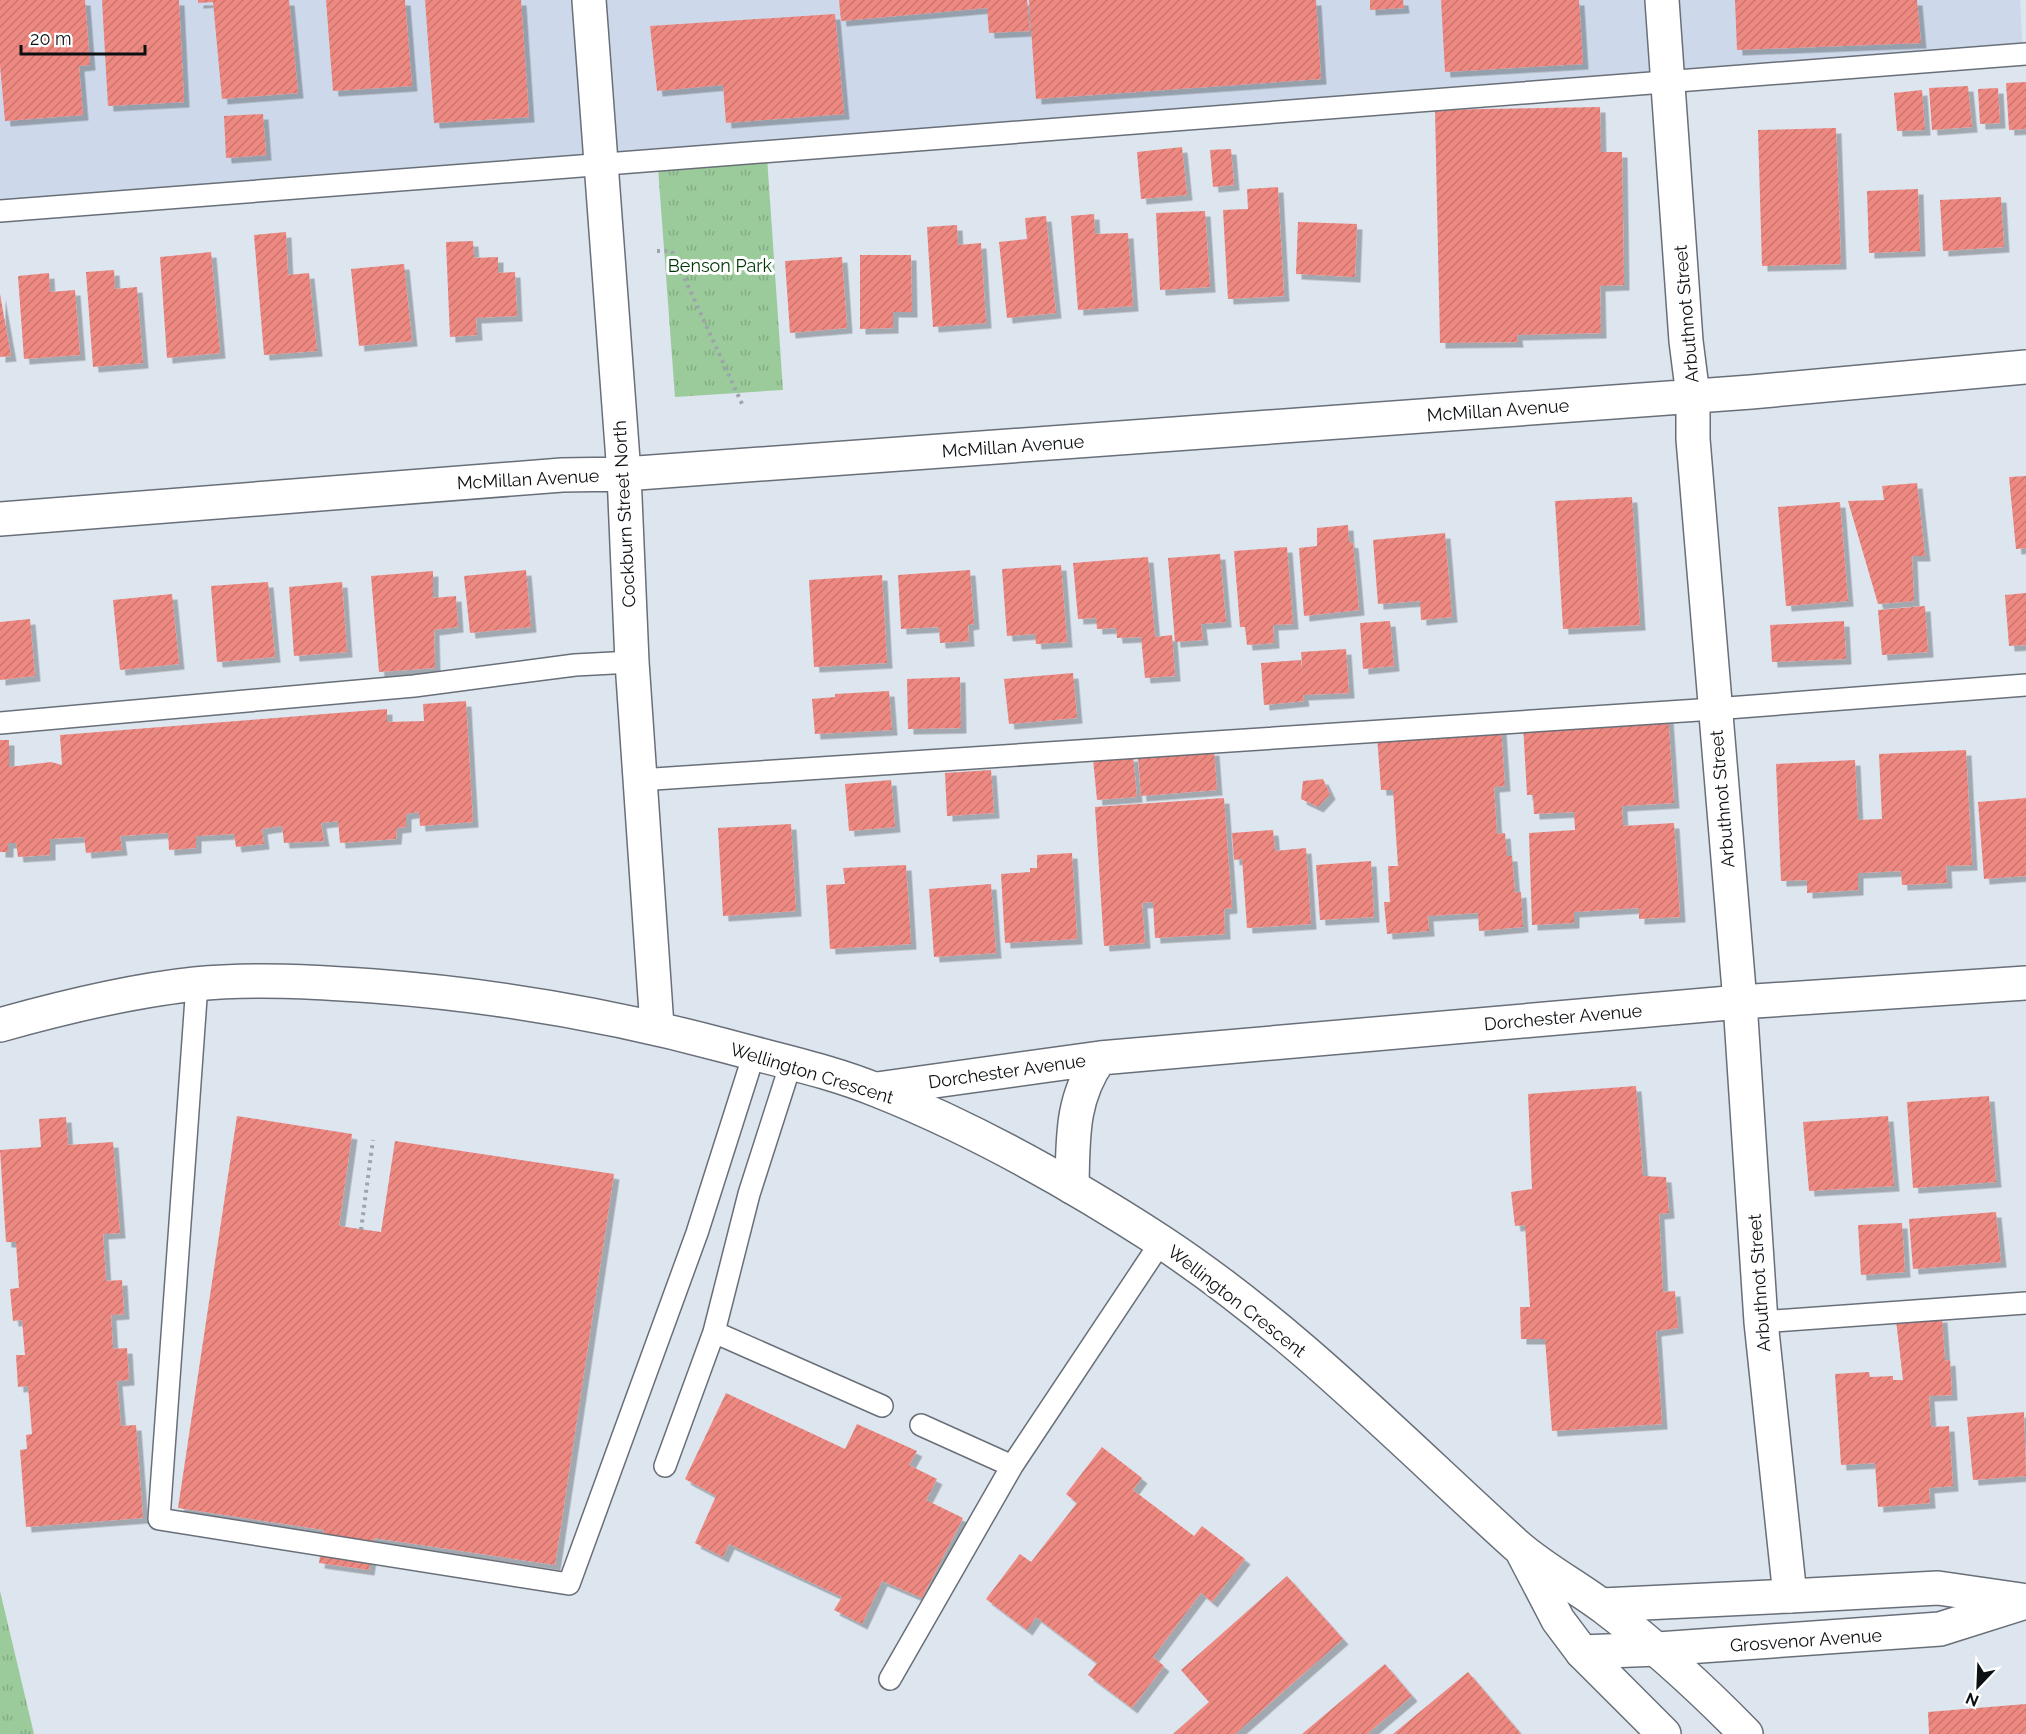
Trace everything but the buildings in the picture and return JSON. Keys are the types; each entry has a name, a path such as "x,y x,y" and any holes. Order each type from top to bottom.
{"street":[{"name":"Cockburn Street North","path":"589,0 624,474 639,780 657,1028"},
{"name":"Arbuthnot Street","path":"1662,0 1686,341 1693,396 1693,440 1740,1002 1761,1322 1790,1596"},
{"name":"McMillan Avenue","path":"0,519 562,475 624,474 1693,396 2026,367"},
{"name":"Wellington Crescent","path":"0,1025 117,996 197,984 304,981 481,995 657,1028 877,1089 975,1136 1072,1187 1161,1242 1285,1335 1440,1472 1521,1549 1602,1605 1658,1649 1746,1734"},
{"name":"Dorchester Avenue","path":"877,1089 1100,1058 1740,1002 2026,983"},
{"name":"Dorchester Avenue","path":"1072,1187 1073,1139 1078,1097 1100,1058"},
{"name":"Wellington Crescent","path":"1521,1549 1558,1620 1582,1652 1664,1734"},
{"name":"Grosvenor Avenue","path":"1602,1605 1938,1588 2026,1601"},
{"name":"Grosvenor Avenue","path":"1582,1652 1658,1649 1940,1629 2026,1601"}],"lane":[{"path":"0,211 2026,54"},
{"path":"0,723 414,686 575,665 632,662"},
{"path":"639,780 1714,709 2026,685"},
{"path":"197,984 159,1519 569,1584 697,1233 754,1054"},
{"path":"665,1466 714,1332 749,1194 791,1064"},
{"path":"890,1679 1012,1466 1161,1242"},
{"path":"1761,1322 2026,1303"},
{"path":"714,1332 882,1406"},
{"path":"921,1425 1012,1466"}],"path":[{"path":"657,251 672,251 743,406"},
{"path":"361,1230 373,1140"}],"shaded area":[{"path":"0,0 2020,0 2023,54 0,211"}],"green space":[{"name":"Benson Park","path":"767,157 783,390 675,397 658,168"},
{"path":"0,1591 34,1734 0,1734"}]}
